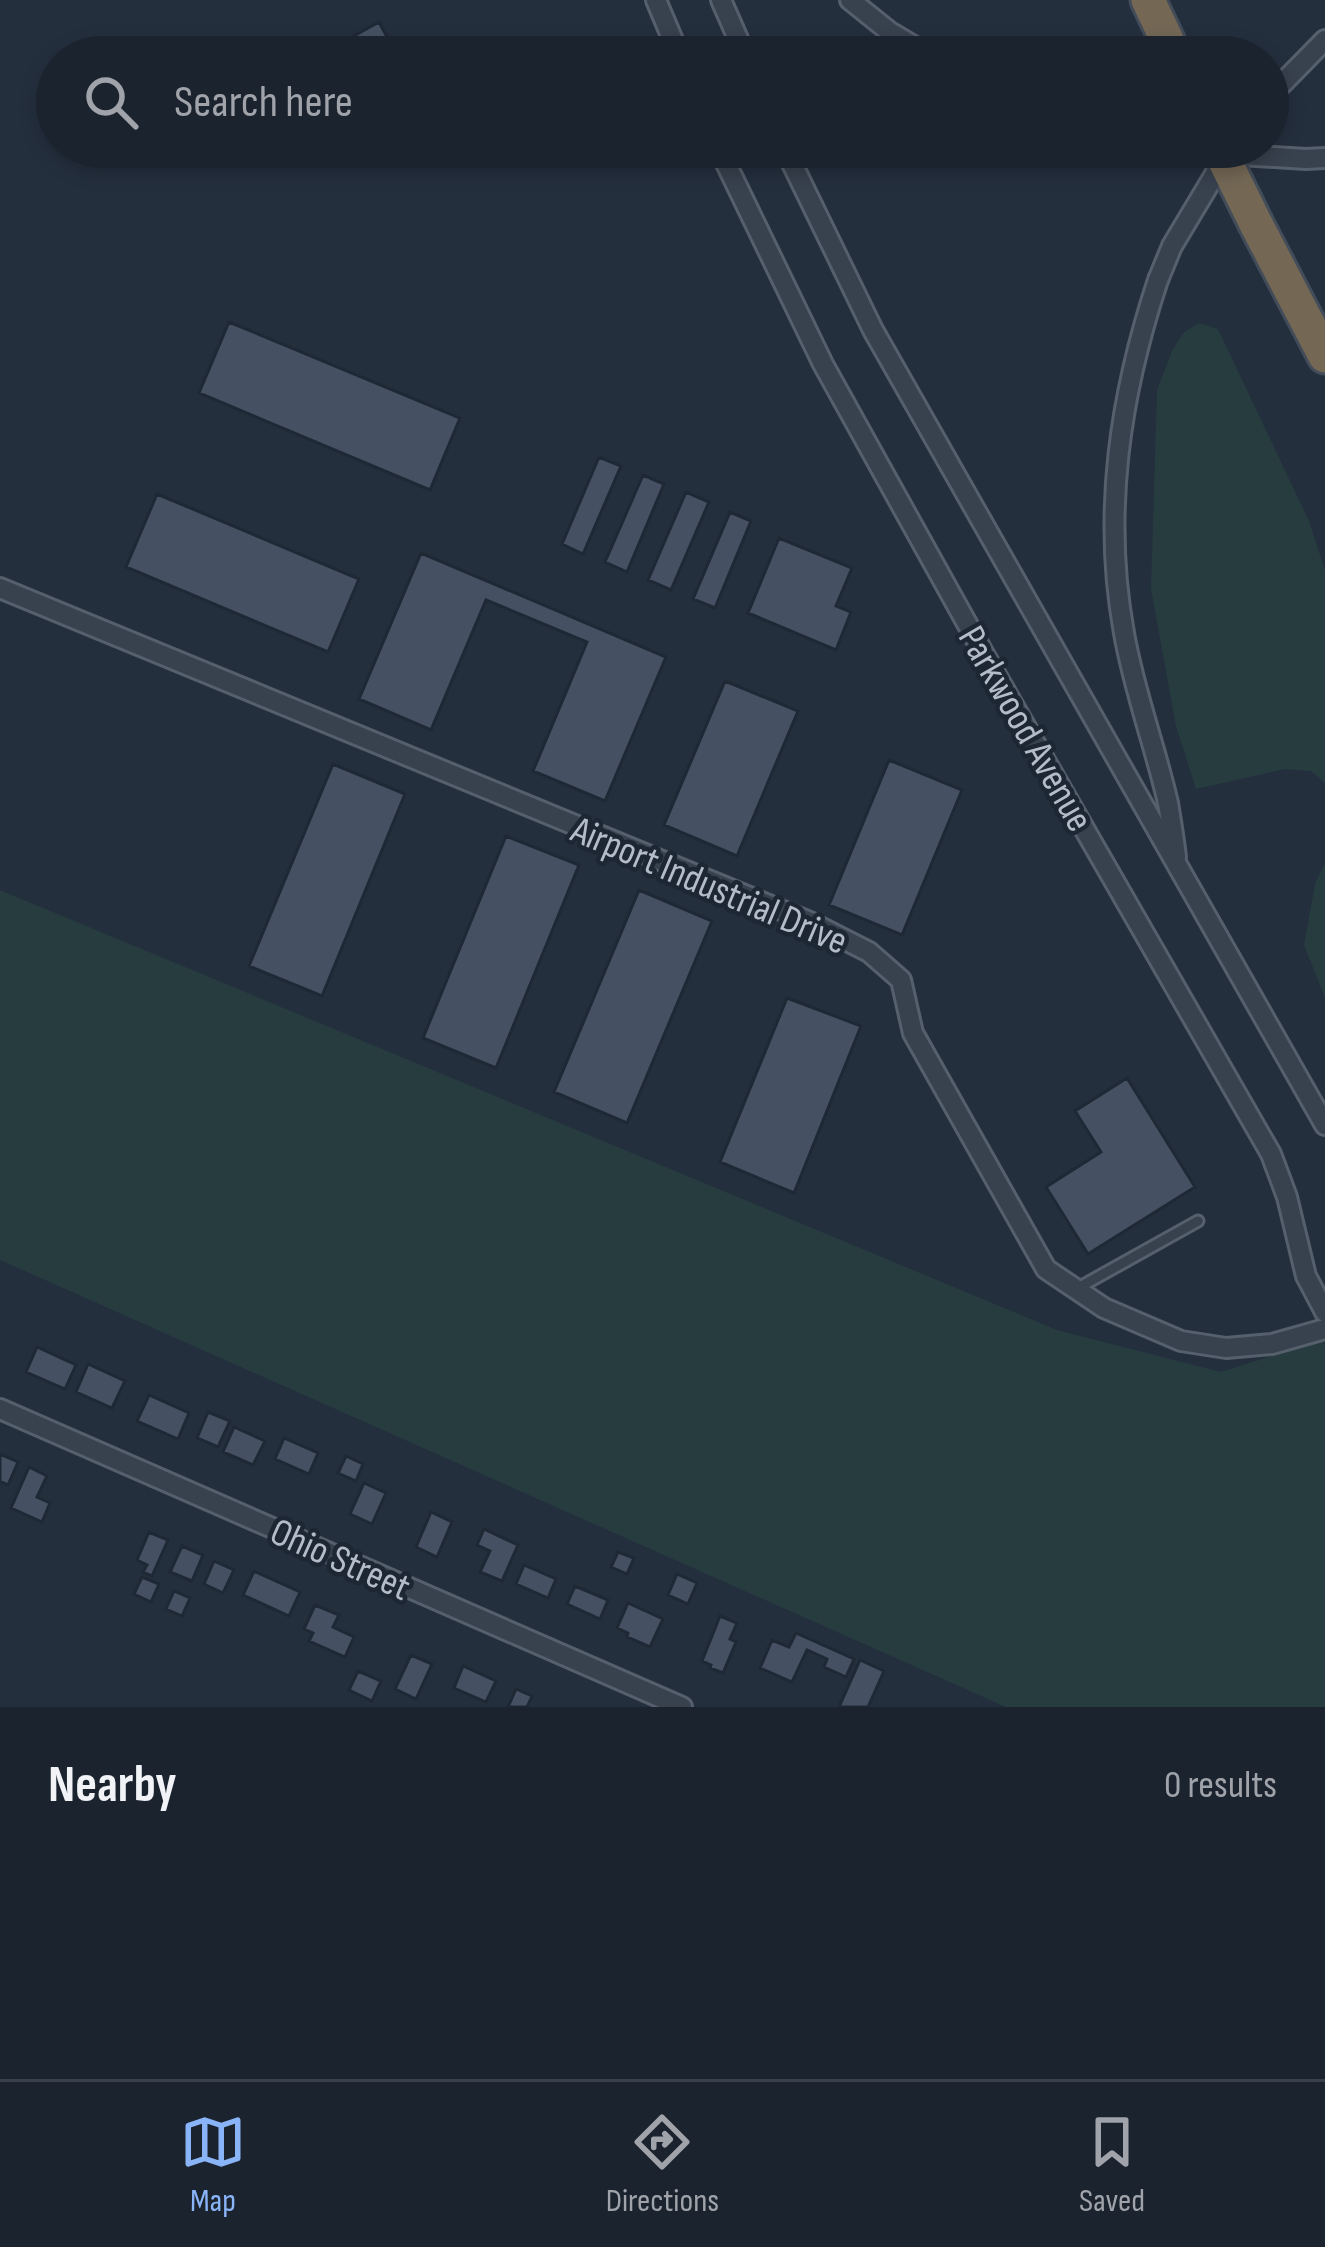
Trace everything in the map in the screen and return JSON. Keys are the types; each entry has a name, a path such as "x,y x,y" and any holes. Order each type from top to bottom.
{"highway":[{"path":"1148,0 1165,36"},
{"path":"1228,168 1325,356"}],"street":[{"path":"656,0 671,36"},
{"path":"722,0 737,36"},
{"path":"850,0 897,36"},
{"path":"1289,77 1325,40"},
{"path":"1289,159 1325,158"},
{"name":"Parkwood Avenue","path":"728,168 830,377 1271,1154 1306,1276 1325,1312"},
{"path":"794,168 884,349 1325,1125"},
{"path":"1179,871 1168,802 1124,632 1114,513 1128,382 1158,280 1172,246 1219,168"},
{"name":"Airport Industrial Drive","path":"0,588 789,914 869,952 901,980 913,1034 1046,1269 1104,1308 1181,1341 1226,1348 1272,1344 1325,1329"},
{"name":"Ohio Street","path":"0,1409 682,1707"}],"lane":[{"path":"1074,1290 1198,1221"}],"green space":[{"path":"1199,323 1218,329 1309,521 1325,570 1325,783 1311,771 1285,769 1196,789 1176,726 1151,589 1157,390 1172,351 1184,332"},
{"path":"1325,863 1325,998 1304,945 1315,884"},
{"path":"0,890 1057,1330 1221,1372 1322,1340 1325,1707 1006,1707 0,1260"}],"building":[{"path":"379,22 387,36 354,36"},
{"path":"229,322 460,418 430,490 199,393"},
{"path":"599,457 621,466 583,554 562,544"},
{"path":"643,475 664,484 627,572 605,562"},
{"path":"686,492 709,502 671,590 648,580"},
{"path":"157,494 359,579 328,652 126,567"},
{"path":"730,512 751,521 715,608 693,599"},
{"path":"779,538 852,568 836,606 851,612 836,650 748,613"},
{"path":"421,553 666,657 605,801 533,771 587,642 486,600 431,730 359,699"},
{"path":"725,681 798,711 737,856 664,825"},
{"path":"889,760 962,790 902,935 829,905"},
{"path":"333,764 405,794 322,996 249,966"},
{"path":"506,836 579,865 496,1068 423,1038"},
{"path":"639,890 712,921 627,1123 554,1092"},
{"path":"787,998 861,1026 794,1193 720,1162"},
{"path":"1127,1078 1195,1187 1088,1254 1046,1187 1101,1152 1075,1111"},
{"path":"37,1347 76,1365 65,1389 26,1372"},
{"path":"88,1364 125,1381 112,1408 76,1392"},
{"path":"149,1395 189,1413 178,1439 137,1421"},
{"path":"208,1412 230,1421 218,1447 197,1438"},
{"path":"234,1427 265,1441 253,1465 223,1452"},
{"path":"284,1438 318,1453 309,1474 275,1459"},
{"path":"0,1454 18,1462 8,1485 0,1481"},
{"path":"346,1456 363,1464 356,1481 338,1473"},
{"path":"29,1467 47,1476 37,1497 50,1503 42,1522 11,1508"},
{"path":"364,1483 386,1493 372,1524 350,1514"},
{"path":"431,1512 452,1522 437,1557 416,1547"},
{"path":"484,1529 518,1545 502,1581 480,1572 490,1551 477,1545"},
{"path":"149,1532 168,1540 152,1576 143,1572 147,1565 137,1560"},
{"path":"182,1546 203,1555 192,1581 170,1572"},
{"path":"618,1552 634,1558 627,1574 611,1567"},
{"path":"214,1561 234,1570 223,1593 204,1584"},
{"path":"524,1565 556,1579 548,1598 516,1584"},
{"path":"254,1571 300,1592 289,1616 243,1595"},
{"path":"677,1574 697,1583 688,1604 668,1595"},
{"path":"142,1577 159,1584 151,1602 134,1594"},
{"path":"575,1586 608,1600 600,1619 567,1604"},
{"path":"174,1591 190,1598 182,1616 166,1609"},
{"path":"628,1603 663,1619 650,1647 617,1628"},
{"path":"315,1605 339,1615 333,1627 354,1637 345,1657 309,1641 313,1633 304,1629"},
{"path":"720,1616 737,1623 730,1639 736,1642 723,1673 702,1661"},
{"path":"796,1633 854,1659 846,1677 824,1667 827,1659 807,1650 792,1682 760,1668 772,1640 789,1647"},
{"path":"411,1655 432,1664 416,1699 395,1689"},
{"path":"860,1660 884,1671 868,1707 839,1707"},
{"path":"463,1666 496,1681 486,1702 454,1688"},
{"path":"358,1671 381,1681 372,1701 349,1690"},
{"path":"516,1689 532,1696 527,1707 508,1707"}]}
